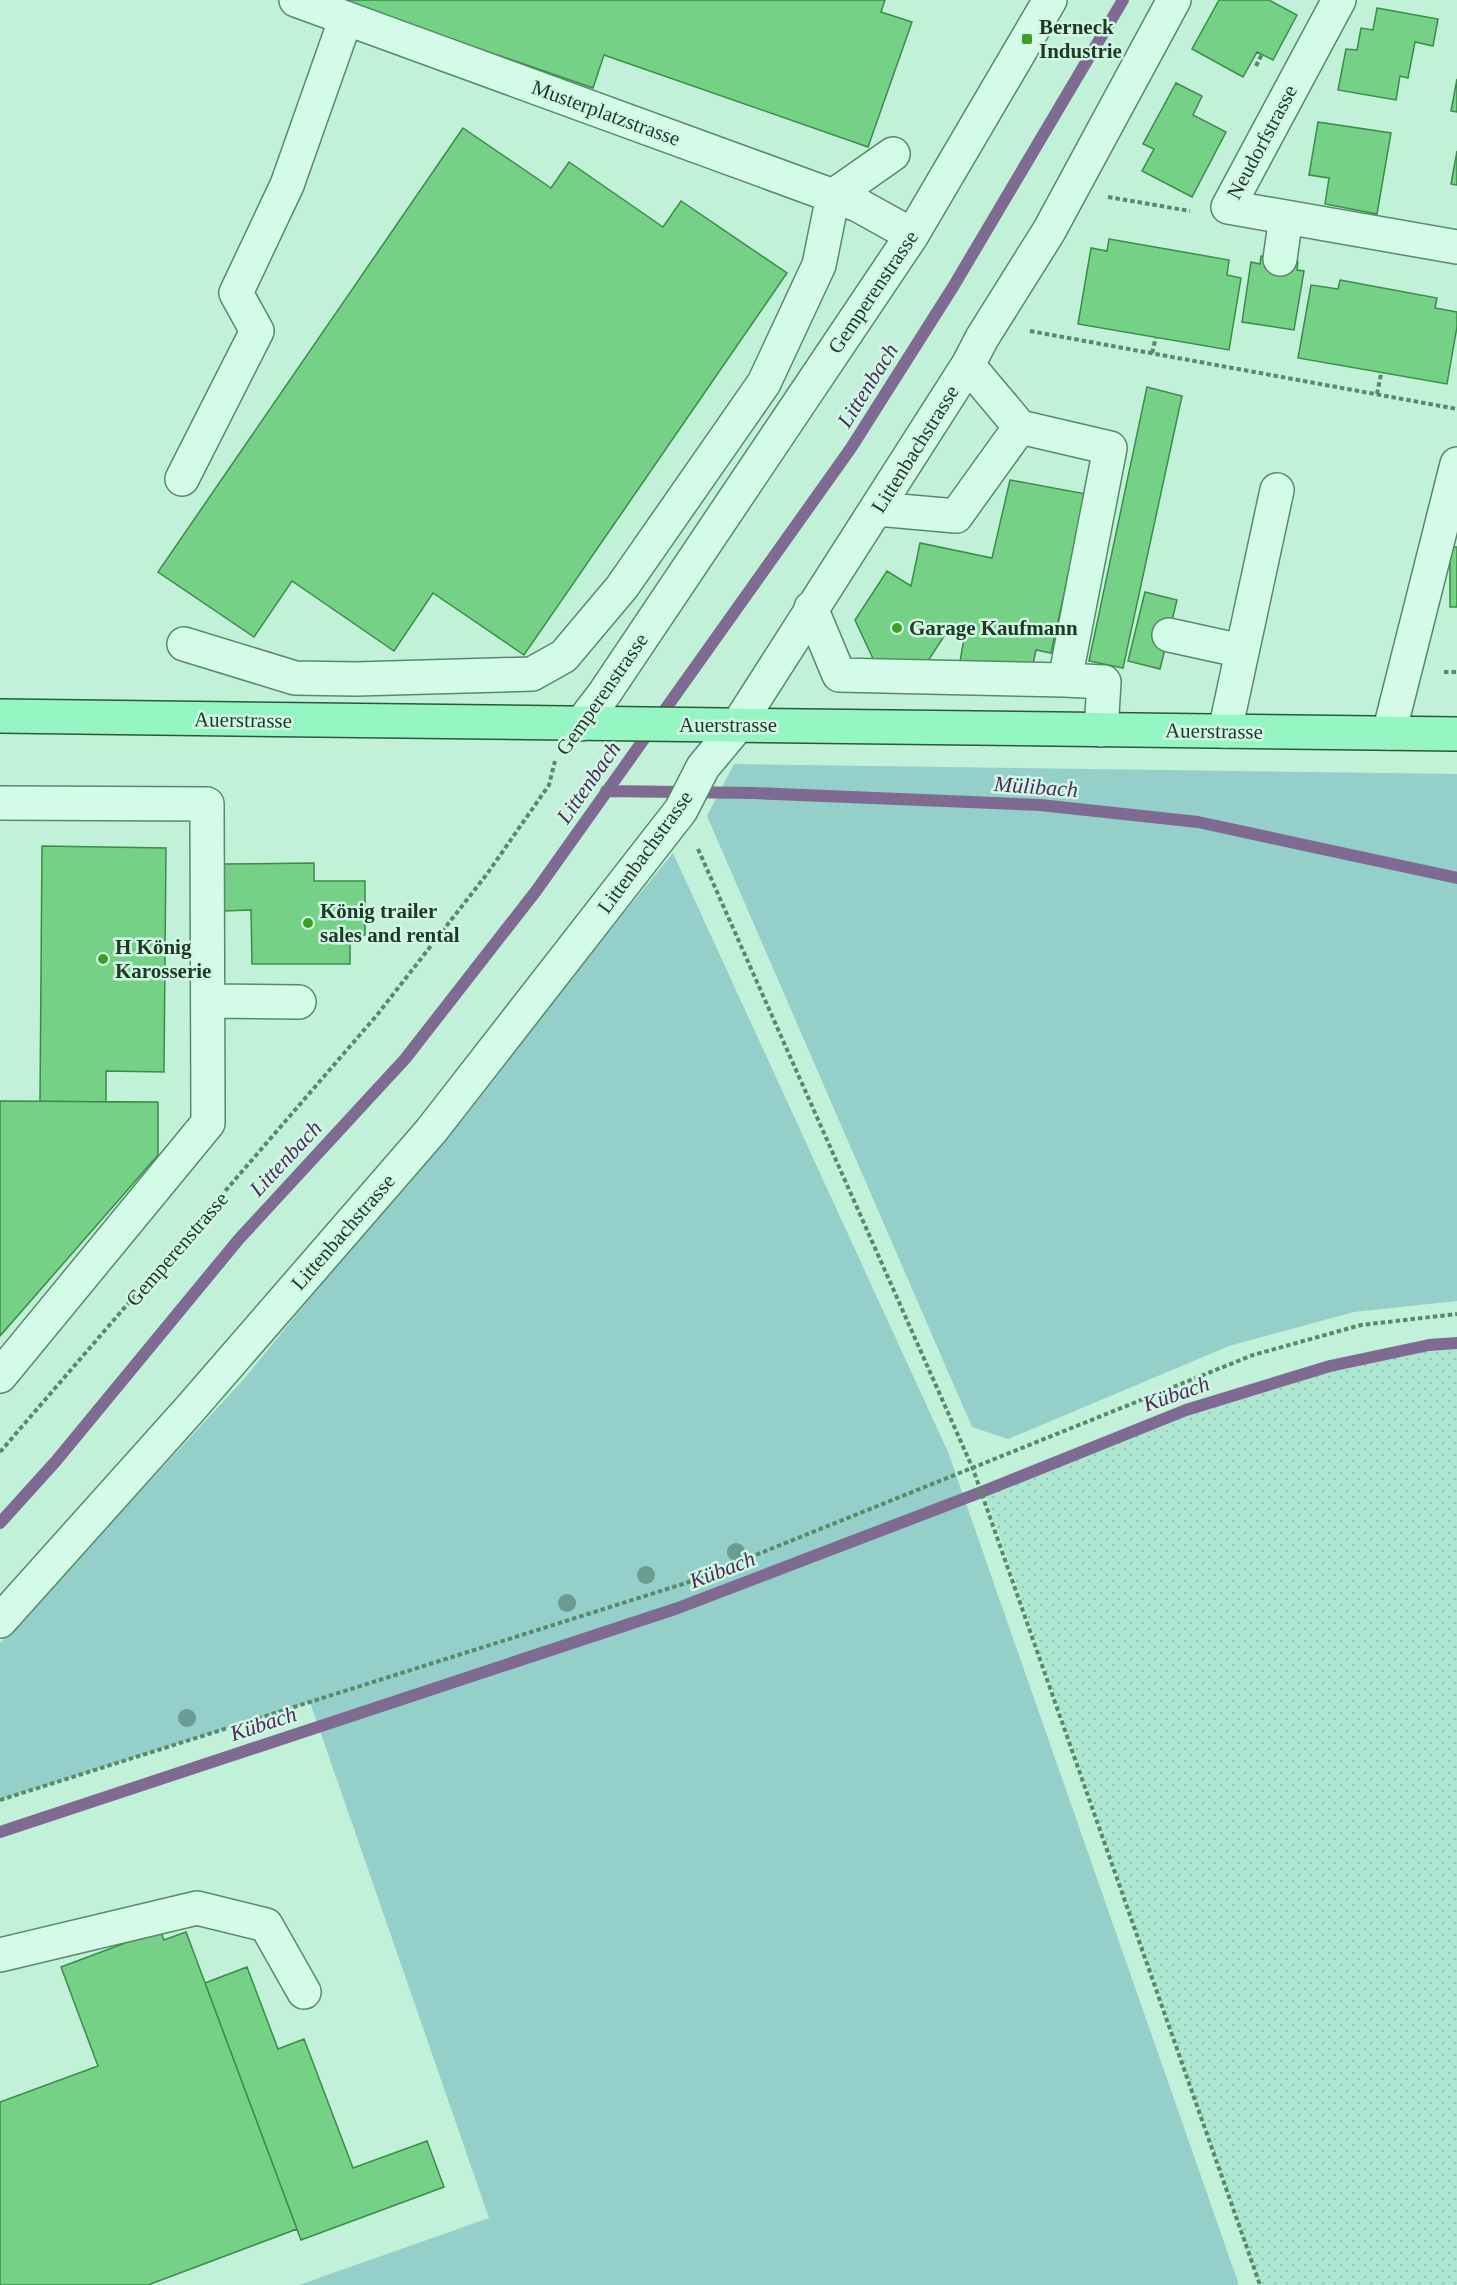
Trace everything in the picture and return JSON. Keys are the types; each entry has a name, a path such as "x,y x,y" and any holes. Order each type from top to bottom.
{"main road":[{"name":"Auerstrasse","path":"0,716 1457,734"}],"street":[{"name":"Musterplatzstrasse","path":"296,0 858,205 912,235"},
{"name":"Gemperenstrasse","path":"581,724 604,694 912,235 1050,0"},
{"name":"Littenbachstrasse","path":"0,1621 190,1410 431,1131 681,810 703,767 738,725 968,365 1049,231 1174,0"},
{"name":"Neudorfstrasse","path":"1338,0 1228,207 1457,247"},
{"path":"182,479 257,331 236,292 287,185 346,18"},
{"path":"184,644 296,678 532,674 564,656 622,587 764,383 819,266 833,196 893,154"},
{"path":"1280,259 1286,217"},
{"path":"968,365 1020,428 1110,448 1065,680"},
{"path":"877,509 956,516 1020,428"},
{"path":"1389,733 1457,464"},
{"path":"1225,731 1276,490"},
{"path":"812,608 839,675 1104,682 1101,730"},
{"path":"1169,635 1242,651"},
{"path":"335,721 337,678"},
{"path":"0,803 207,804 208,1001 208,1123 0,1376"},
{"path":"208,1001 299,1002"},
{"path":"0,1955 197,1908 266,1925 304,1992"}],"path":[{"path":"1256,66 1262,54"},
{"path":"1070,190 1210,214 1228,207"},
{"path":"991,324 1457,409"},
{"path":"1152,353 1156,337"},
{"path":"1377,394 1381,374"},
{"name":"Gemperenstrasse","path":"0,1452 377,1015 487,874 549,785 558,751 581,724"},
{"path":"681,810 973,1469 1260,2285"},
{"path":"0,1800 686,1583 1253,1355 1361,1325 1457,1314"}],"green space":[{"path":"1457,1343 1457,2285 1260,2285 984,1491 1186,1410 1330,1366 1429,1345"}],"shaded area":[{"path":"734,764 1457,774 1457,1301 1354,1312 1229,1346 1008,1439 972,1427 707,816"},
{"path":"673,853 948,1452 1239,2285 299,2285 489,2218 310,1702 0,1800 0,1643 244,1379"}],"building":[{"path":"338,0 885,0 881,12 912,22 868,147 604,55 593,88"},
{"path":"1219,0 1269,0 1297,15 1273,60 1257,52 1243,77 1192,49"},
{"path":"1377,8 1438,19 1433,46 1415,42 1408,78 1400,76 1396,100 1338,90 1346,49 1357,50 1361,28 1373,30"},
{"path":"1457,79 1457,112 1451,111"},
{"path":"1176,83 1202,96 1193,115 1226,132 1192,197 1142,171 1154,149 1143,144"},
{"path":"1318,122 1391,133 1377,214 1325,204 1329,178 1309,175"},
{"path":"463,128 551,188 569,162 663,227 681,201 787,273 524,655 433,593 394,651 292,581 254,637 158,572"},
{"path":"1457,151 1457,185 1451,184"},
{"path":"1109,239 1229,260 1227,275 1241,278 1229,350 1078,324 1091,248 1107,251"},
{"path":"1261,256 1298,262 1297,270 1304,271 1294,330 1242,322 1251,262 1260,264"},
{"path":"1340,280 1437,298 1435,308 1457,312 1457,327 1447,384 1298,358 1311,285 1338,289"},
{"path":"1147,387 1182,396 1123,668 1089,661"},
{"path":"1010,480 1086,494 1051,653 1036,650 1028,687 958,673 965,633 948,630 924,667 877,667 855,620 887,571 911,586 920,543 992,558"},
{"path":"1450,547 1457,547 1457,607 1450,607"},
{"path":"1145,592 1177,600 1160,669 1128,661"},
{"name":"H König Karosserie","path":"42,846 166,848 164,1072 106,1071 106,1102 40,1101"},
{"name":"König trailer sales and rental","path":"314,863 314,881 365,881 365,935 350,935 350,964 252,964 251,910 223,911 223,864"},
{"path":"0,1101 158,1102 158,1155 0,1336"},
{"path":"160,1930 164,1940 186,1932 297,2229 148,2285 0,2285 0,2102 98,2066 61,1967"},
{"path":"247,1967 278,2049 304,2039 353,2168 427,2141 444,2187 301,2240 205,1983"}],"waterway":[{"name":"Littenbach","path":"0,1523 56,1461 239,1239 405,1059 536,891 851,448 953,287 1123,0"},
{"name":"Mülibach","path":"606,791 753,793 1040,805 1198,822 1457,878"},
{"name":"Kübach","path":"0,1832 678,1608 984,1491 1186,1410 1330,1366 1429,1345 1457,1343"}],"place":[{"name":"Berneck Industrie","path":"1027,39"},
{"name":"Garage Kaufmann","path":"897,628"},
{"name":"König trailer sales and rental","path":"308,923"},
{"name":"H König Karosserie","path":"103,959"}]}
